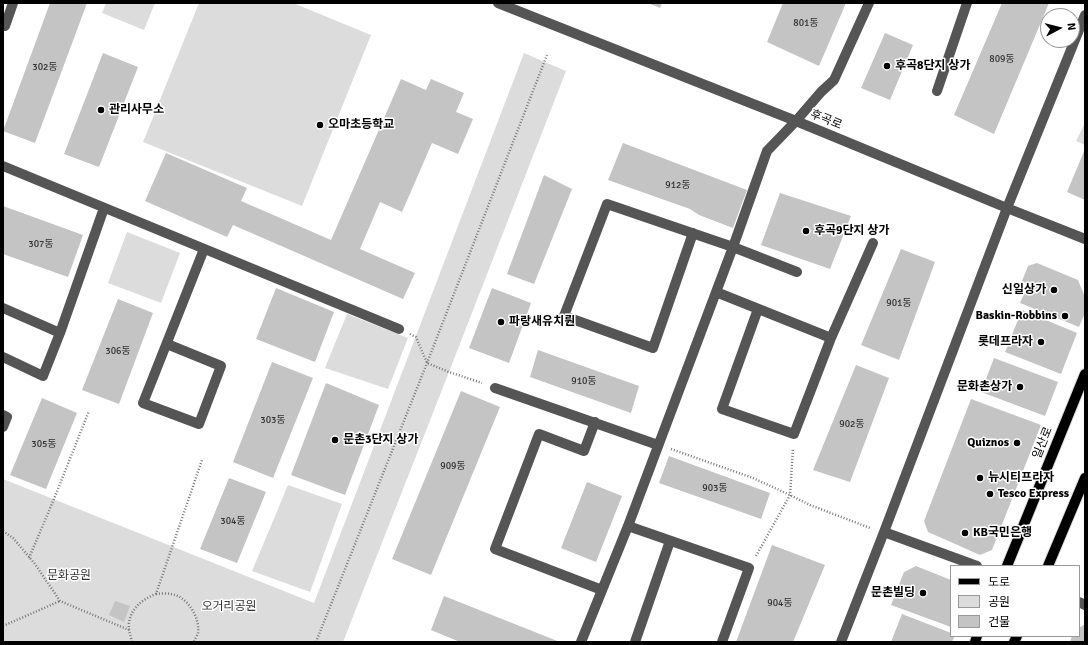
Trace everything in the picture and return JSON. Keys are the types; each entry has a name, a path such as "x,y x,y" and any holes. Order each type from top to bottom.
{"main road":[{"name":"일산로","path":"1007,565 1085,374"},
{"path":"1048,565 1085,478"}],"street":[{"path":"3,25 5,26 13,3"},
{"name":"후곡로","path":"498,3 796,121 1085,239"},
{"path":"581,642 628,526 733,247 767,151 796,121 820,92 834,80 869,3"},
{"path":"937,92 967,3"},
{"path":"841,642 1007,208 1085,15"},
{"path":"3,166 398,329"},
{"path":"693,234 653,348 564,316 607,204 733,247 797,272"},
{"path":"3,357 43,376 60,333 104,208"},
{"path":"758,309 722,410 794,434 831,338 873,243"},
{"path":"167,344 220,366 199,424 143,403 204,249"},
{"path":"716,292 831,338"},
{"path":"3,308 60,333"},
{"path":"496,388 658,445"},
{"path":"3,415 7,417 3,427"},
{"path":"595,422 584,451 539,434 495,549 602,590"},
{"path":"628,526 749,568 722,642"},
{"path":"884,532 974,565"},
{"path":"635,642 670,541"}],"path":[{"path":"316,642 428,363 547,55"},
{"path":"398,329 416,337 428,363 496,388"},
{"path":"29,558 54,499 88,411"},
{"path":"749,568 790,495 794,434"},
{"path":"658,445 753,478 810,506 884,532"},
{"path":"156,594 202,460"},
{"path":"3,531 13,538 60,601 129,630"},
{"path":"132,642 128,625 131,614 137,605 145,598 156,594 172,594 187,602 193,611 197,623 198,633 194,642"},
{"path":"3,626 60,601"}],"green space":[{"path":"106,3 155,3 144,30 102,13"},
{"path":"199,3 293,3 371,35 302,206 143,142"},
{"name":"문화공원","path":"524,53 566,71 343,642 3,642 3,479 314,603"},
{"path":"1085,123 1085,145 1076,141"},
{"path":"127,232 180,253 161,303 108,283"},
{"path":"347,314 408,338 388,389 325,368"},
{"path":"288,485 342,504 310,592 252,571"}],"building":[{"path":"50,3 87,3 35,143 3,131"},
{"path":"648,3 662,3 660,8"},
{"path":"783,3 846,3 819,66 767,42"},
{"path":"1002,3 1049,3 1047,8 1040,8 1040,24 994,134 954,115"},
{"name":"후곡8단지 상가","path":"885,33 913,45 890,100 861,88"},
{"name":"관리사무소","path":"103,53 138,67 99,167 64,154"},
{"path":"401,79 426,90 431,79 464,93 456,112 473,119 458,154 432,143 402,212 380,202 360,249 415,273 403,299 233,225 227,237 145,201 166,153 247,188 241,201 331,240"},
{"path":"623,143 747,190 733,228 699,215 690,209 608,180"},
{"path":"1085,149 1085,200 1067,192"},
{"path":"544,175 572,189 534,284 507,274"},
{"name":"후곡9단지 상가","path":"780,193 851,216 830,269 761,245"},
{"path":"3,206 83,235 68,277 3,254"},
{"path":"901,249 935,262 899,360 861,345"},
{"name":"신일상가","path":"1037,263 1078,280 1085,297 1085,313 1079,327 1020,303 1028,284 1022,281 1028,266"},
{"path":"276,288 334,312 315,362 256,339"},
{"name":"파랑새유치뤈","path":"492,288 531,303 509,363 469,348"},
{"path":"118,299 153,313 119,404 82,390"},
{"name":"롯데프라자","path":"1022,310 1077,333 1061,374 1005,352"},
{"path":"538,350 639,386 631,413 530,377"},
{"name":"문화촌상가","path":"994,358 1058,382 1045,416 981,392"},
{"path":"272,362 313,378 273,478 233,462"},
{"path":"856,365 889,378 850,482 813,470"},
{"name":"문촌3단지 상가","path":"326,383 379,405 345,495 291,475"},
{"path":"461,391 500,407 431,575 392,559"},
{"path":"42,398 77,413 46,489 10,475"},
{"name":"뉴시티프라자","path":"971,399 1041,425 992,550 980,555 928,532 924,521"},
{"path":"669,456 770,493 761,519 659,483"},
{"path":"229,478 266,492 237,563 200,549"},
{"path":"587,482 622,496 596,562 561,548"},
{"path":"772,545 825,565 793,642 736,642"},
{"name":"문촌빌딩","path":"916,566 950,580 950,627 891,605 904,572"},
{"path":"444,596 560,642 460,642 431,630"},
{"path":"115,601 130,606 124,622 109,615"},
{"path":"902,614 950,633 950,637 954,637 952,642 891,642"},
{"path":"1085,624 1085,642 1070,642 1072,637 1080,637 1080,627"}],"place":[{"name":"후곡8단지 상가","path":"887,66"},
{"name":"관리사무소","path":"101,110"},
{"name":"오마초등학교","path":"320,125"},
{"name":"후곡9단지 상가","path":"806,231"},
{"name":"신일상가","path":"1054,290"},
{"name":"Baskin-Robbins","path":"1065,316"},
{"name":"파랑새유치뤈","path":"501,322"},
{"name":"롯데프라자","path":"1041,342"},
{"name":"문화촌상가","path":"1020,387"},
{"name":"문촌3단지 상가","path":"335,440"},
{"name":"Quiznos","path":"1017,443"},
{"name":"뉴시티프라자","path":"980,478"},
{"name":"Tesco Express","path":"990,494"},
{"name":"KB국민은행","path":"965,533"},
{"name":"문촌빌딩","path":"923,593"}],"park label":[{"name":"오거리공원","path":"229,607"}]}
